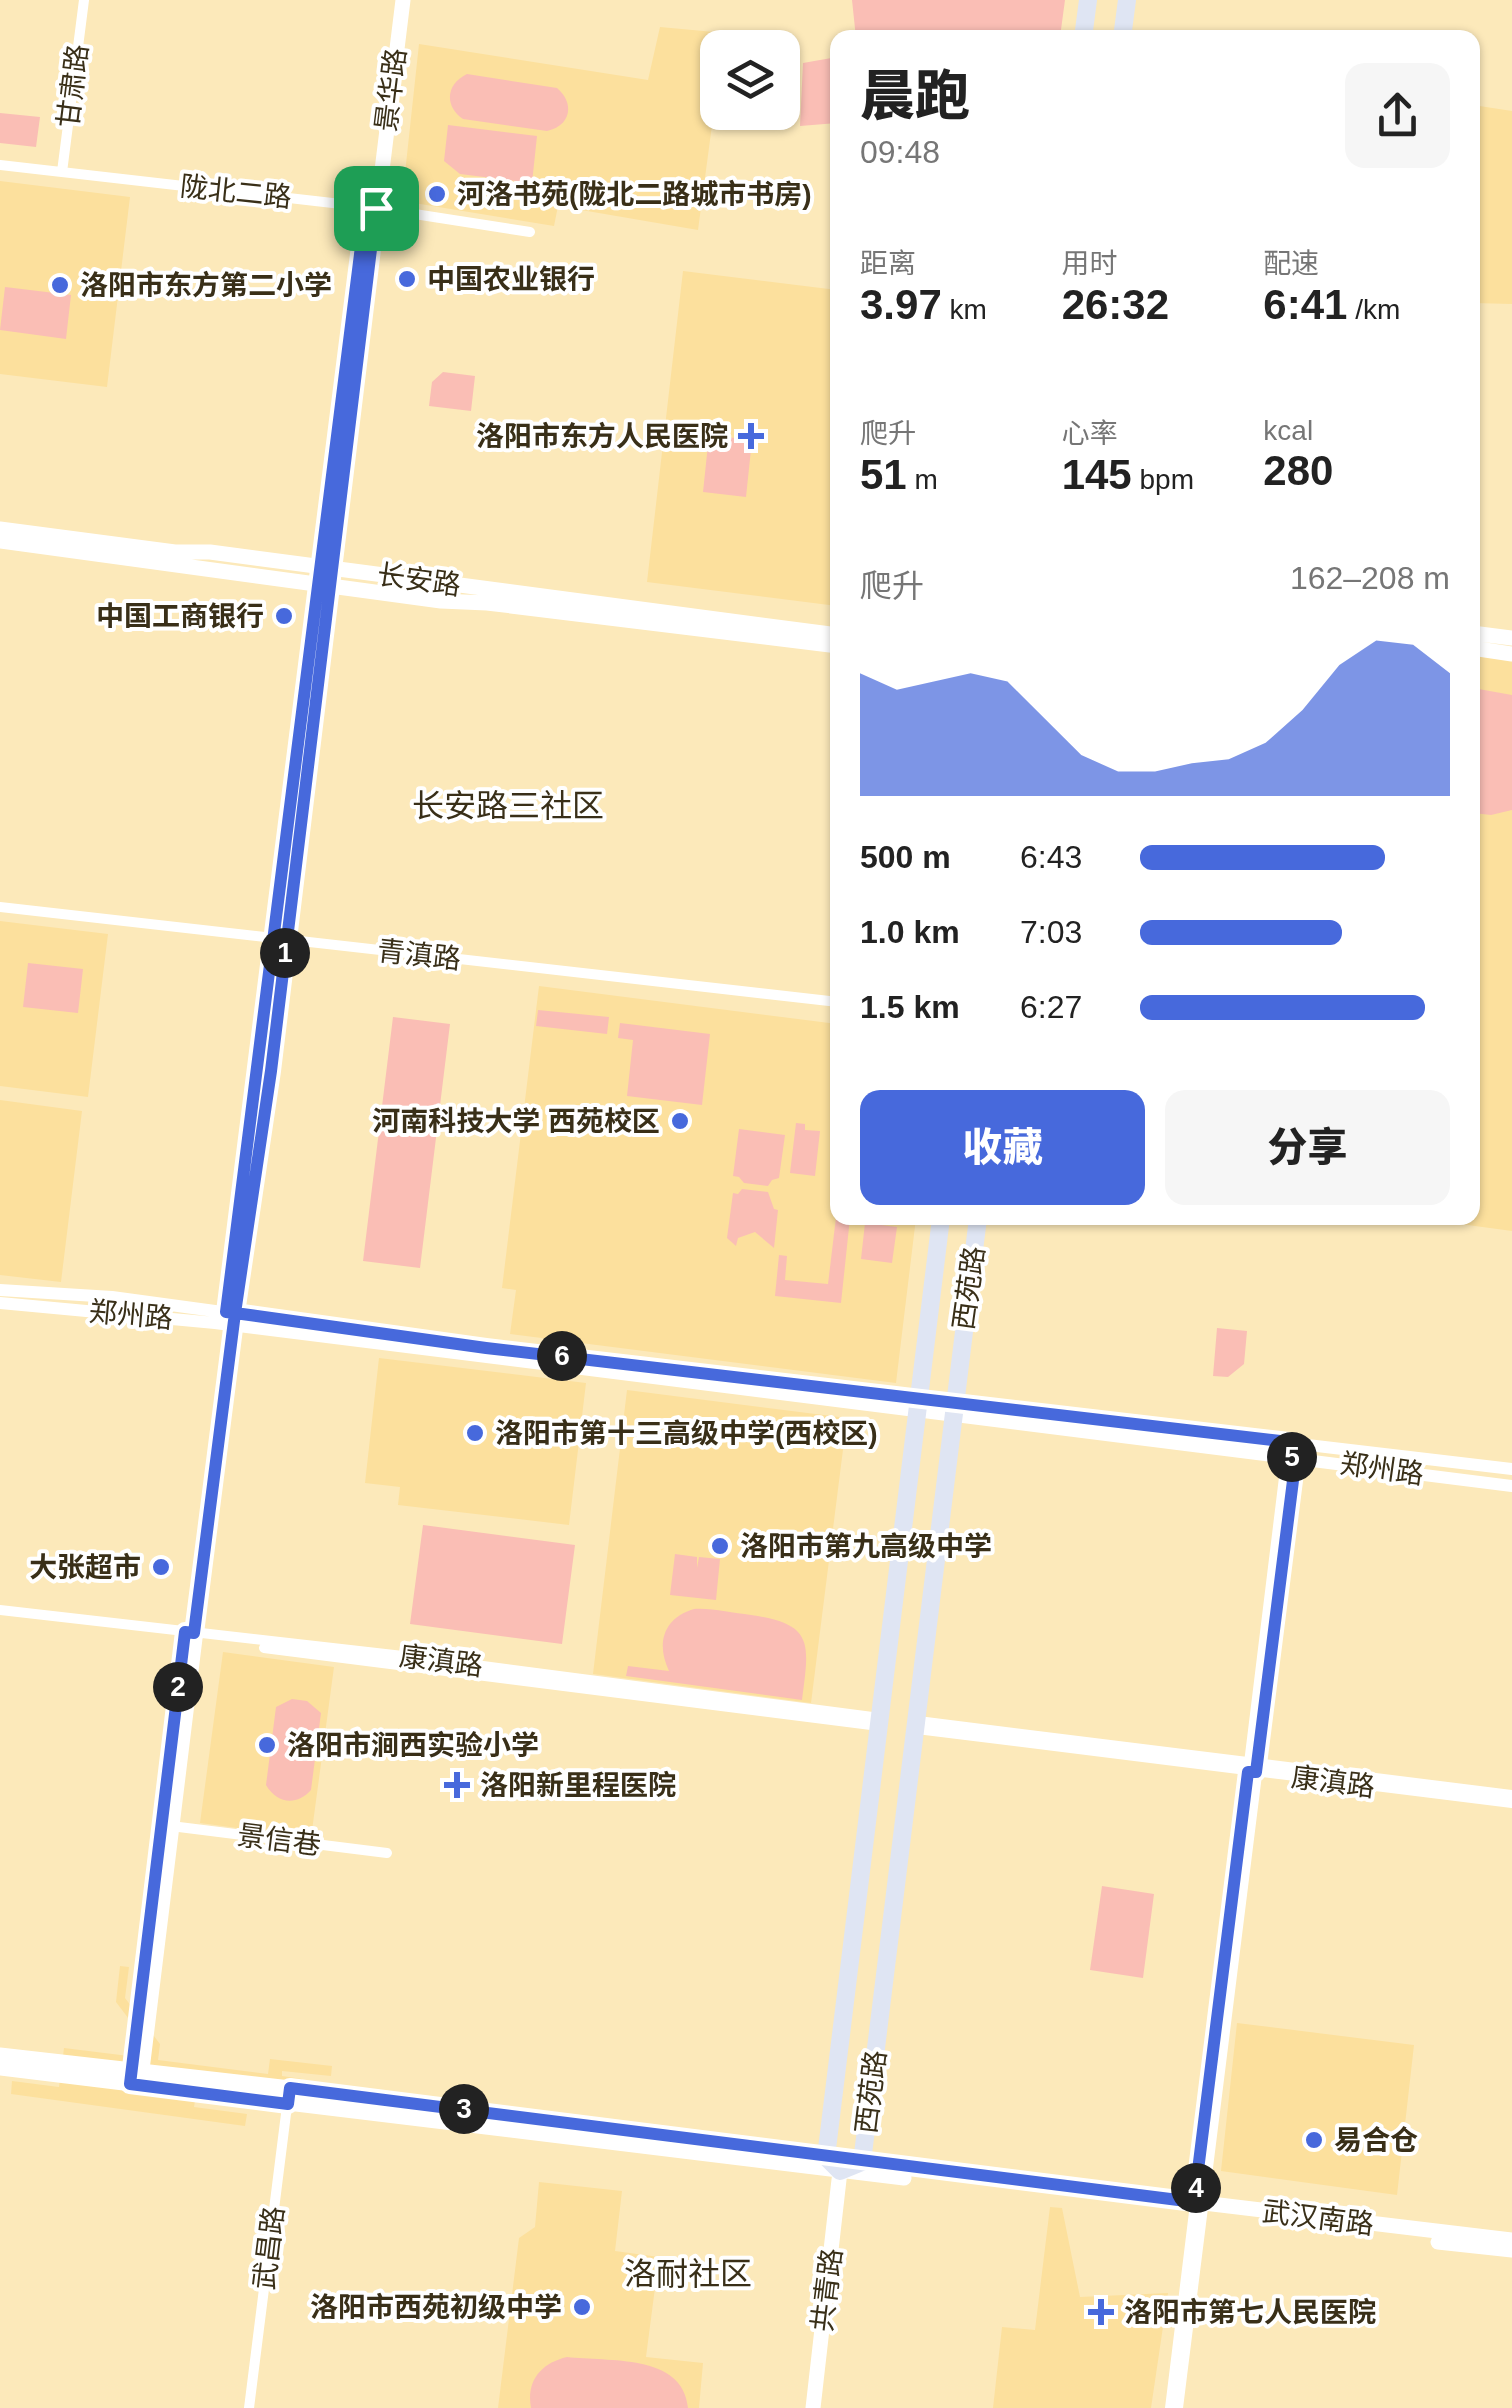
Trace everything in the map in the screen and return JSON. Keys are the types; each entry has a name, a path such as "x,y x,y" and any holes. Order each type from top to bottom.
{"main road":[{"name":"景华路","path":"136,2077 371,208 393,0"},
{"name":"景华路","path":"371,208 403,0"},
{"path":"1084,30 1088,0"},
{"path":"1123,30 1126,0"},
{"name":"长安路","path":"0,529 175,552 210,552 325,576 830,645"},
{"name":"长安路","path":"0,541 830,634"},
{"path":"1480,636 1512,638"},
{"path":"1480,638 1512,654"},
{"name":"西苑路","path":"939,1225 826,2158 840,2171 862,2162 977,1225"},
{"name":"景华路","path":"136,2077 170,1826 190,1635"},
{"path":"0,2054 136,2077 289,2096"},
{"path":"0,2068 136,2077"},
{"name":"武汉南路","path":"289,2096 862,2162 1512,2250"},
{"name":"武汉南路","path":"289,2096 840,2171 1512,2240"},
{"name":"共青路","path":"813,2408 840,2171"}],"street":[{"name":"甘肃路","path":"62,172 84,0"},
{"name":"陇北二路","path":"0,165 371,208 530,232"},
{"name":"青滇路","path":"0,907 830,1001"},
{"name":"郑州路","path":"0,1290 112,1298 229,1318 1293,1450 1512,1469"},
{"name":"郑州路","path":"0,1304 229,1318"},
{"name":"郑州路","path":"1293,1450 1512,1486"},
{"path":"1170,2408 1293,1450"},
{"name":"康滇路","path":"0,1613 438,1660 880,1722"},
{"name":"康滇路","path":"917,1725 1512,1803"},
{"name":"康滇路","path":"1253,1768 1512,1794"},
{"name":"景信巷","path":"170,1826 387,1853"},
{"name":"武昌路","path":"249,2408 289,2096"},
{"path":"1178,2408 1198,2207"}],"shaded area":[{"path":"852,0 1065,0 1061,30 855,30"},
{"path":"660,27 700,31 700,130 711,130 698,230 558,206 554,226 402,201 419,44 648,80"},
{"path":"830,58 830,124 800,126 803,63"},
{"path":"467,74 557,88 566,100 568,113 561,124 547,131 463,119 453,108 450,95 455,83"},
{"path":"1480,106 1512,111 1512,304 1480,303"},
{"path":"0,113 40,117 36,147 0,143"},
{"path":"448,125 537,136 532,183 460,174 444,161"},
{"name":"洛阳市东方第二小学","path":"0,181 130,197 107,387 0,374"},
{"name":"洛阳市东方人民医院","path":"683,271 830,289 830,605 647,582"},
{"path":"5,287 71,295 66,339 0,330"},
{"path":"443,372 475,376 471,411 429,406 432,382"},
{"path":"709,435 752,440 746,497 703,492"},
{"path":"1480,652 1512,657 1512,1231 1468,1225 1480,1225"},
{"path":"1480,689 1512,695 1512,810 1480,814"},
{"path":"0,921 108,934 88,1097 0,1086"},
{"path":"28,963 83,969 78,1013 23,1007"},
{"name":"河南科技大学 西苑校区","path":"539,986 830,1023 830,1225 915,1225 896,1383 510,1334 516,1290 502,1288"},
{"path":"538,1010 609,1017 607,1034 536,1026"},
{"path":"393,1017 450,1024 420,1268 363,1261"},
{"path":"620,1023 710,1034 702,1105 627,1096 633,1040 618,1038"},
{"path":"0,1100 82,1111 61,1282 0,1275"},
{"path":"796,1123 805,1124 805,1130 820,1131 815,1176 790,1173"},
{"path":"739,1129 785,1135 779,1178 768,1186 744,1183 733,1176"},
{"path":"742,1189 768,1192 774,1209 778,1210 774,1248 755,1232 738,1238 736,1246 727,1238 733,1193"},
{"path":"835,1225 849,1225 841,1303 775,1296 779,1255 787,1256 785,1280 828,1284"},
{"path":"865,1225 897,1227 892,1263 861,1259"},
{"path":"1217,1328 1247,1331 1244,1364 1228,1377 1213,1376"},
{"name":"洛阳市第十三高级中学(西校区)","path":"379,1358 586,1383 569,1525 398,1505 400,1487 365,1483"},
{"name":"洛阳市第九高级中学","path":"627,1390 847,1418 811,1703 593,1674"},
{"path":"423,1525 575,1545 562,1644 410,1624"},
{"path":"675,1554 697,1557 697,1568 699,1557 720,1559 716,1600 670,1595"},
{"path":"694,1609 772,1619 797,1631 806,1651 802,1700 626,1676 628,1666 669,1671 663,1651 665,1633 675,1619"},
{"name":"洛阳市涧西实验小学","path":"223,1652 334,1667 311,1838 200,1823"},
{"path":"292,1699 307,1701 321,1713 311,1790 300,1799 287,1801 266,1785 276,1707"},
{"path":"1102,1886 1154,1894 1143,1978 1090,1970"},
{"path":"120,1966 129,1967 125,1998 160,2044 158,2060 268,2074 270,2059 332,2066 331,2076 282,2071 282,2076 302,2079 300,2098 196,2094 194,2107 247,2114 245,2126 11,2094 12,2081 59,2087 64,2048 145,2058 147,2043 116,2002"},
{"path":"1237,2023 1414,2045 1397,2195 1221,2171"},
{"name":"洛阳市西苑初级中学","path":"539,2182 622,2191 615,2251 659,2257 646,2357 703,2363 699,2408 498,2408 519,2238 535,2227"},
{"name":"洛阳市第七人民医院","path":"1050,2207 1062,2208 1080,2297 1168,2293 1151,2408 993,2408 1002,2327 1035,2330"},
{"path":"567,2357 622,2361 658,2369 683,2390 688,2408 531,2408 531,2389 537,2375"}],"place":[{"name":"河洛书苑(陇北二路城市书房)","path":"437,194"},
{"name":"中国农业银行","path":"407,279"},
{"name":"洛阳市东方第二小学","path":"60,285"},
{"name":"洛阳市东方人民医院","path":"751,436"},
{"name":"中国工商银行","path":"284,616"},
{"name":"河南科技大学 西苑校区","path":"680,1121"},
{"name":"洛阳市第十三高级中学(西校区)","path":"475,1433"},
{"name":"洛阳市第九高级中学","path":"720,1546"},
{"name":"大张超市","path":"161,1567"},
{"name":"洛阳市涧西实验小学","path":"267,1745"},
{"name":"洛阳新里程医院","path":"457,1785"},
{"name":"易合仓","path":"1314,2140"},
{"name":"洛阳市西苑初级中学","path":"582,2307"},
{"name":"洛阳市第七人民医院","path":"1101,2312"}],"district":[{"name":"长安路三社区","path":"508,806"},
{"name":"洛耐社区","path":"688,2274"}],"route":[{"path":"376,208 271,1071 235,1313 194,1633 185,1632 130,2084 288,2104 290,2088 1194,2202 1248,1772 1256,1772 1296,1457 1287,1456 1289,1442 486,1348 235,1313 226,1312 366,207 376,208"}]}
